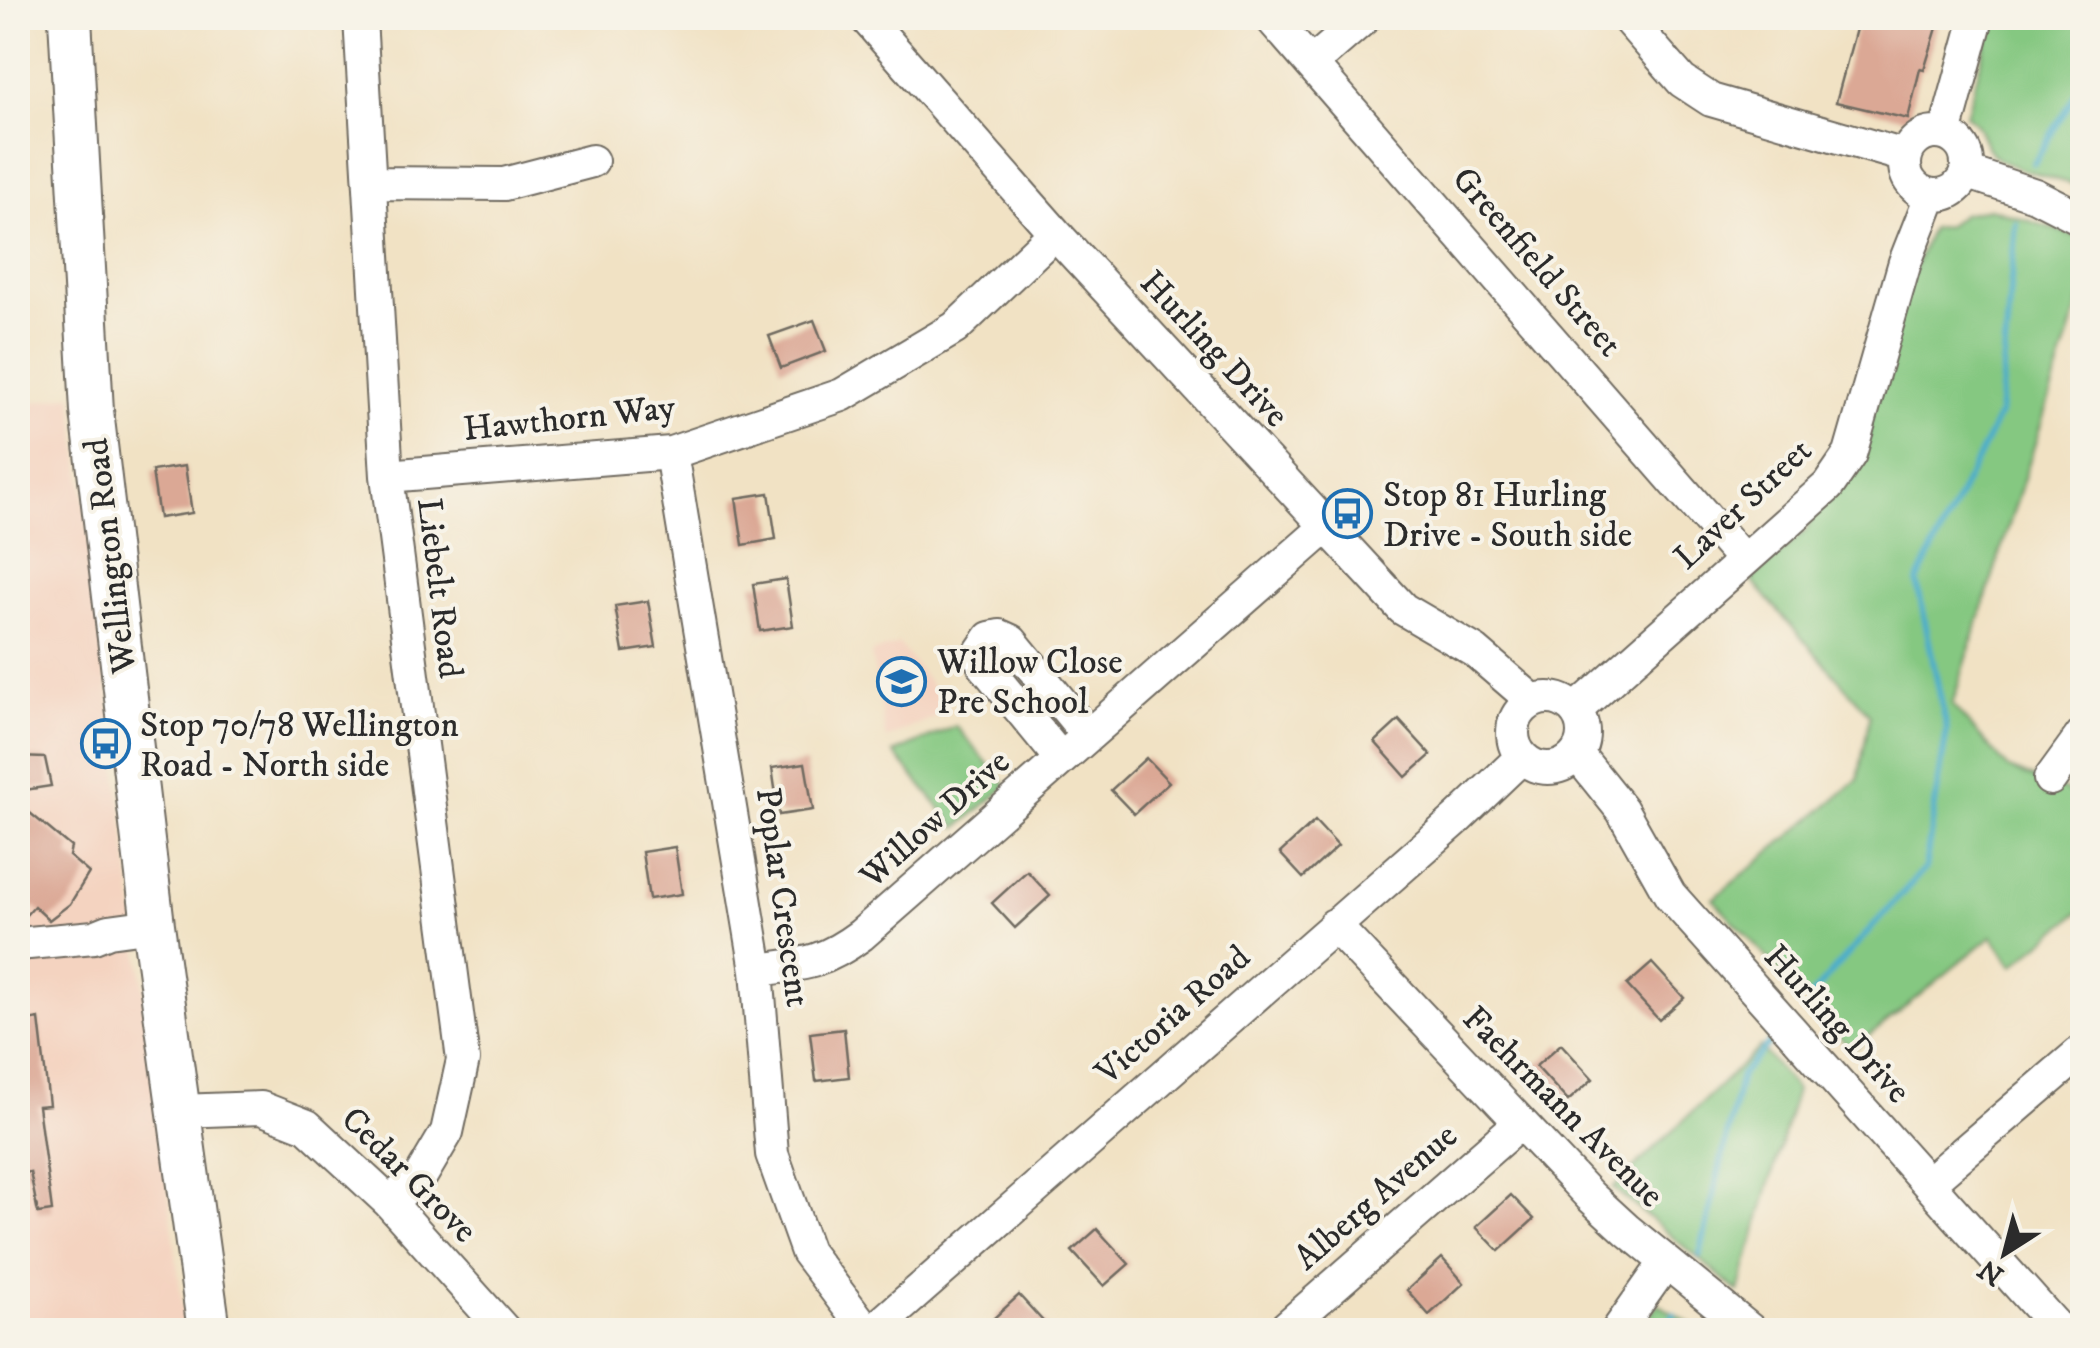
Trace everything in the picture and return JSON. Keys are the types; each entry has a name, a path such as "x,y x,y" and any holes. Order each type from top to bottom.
{"main road":[{"name":"Wellington Road","path":"70,18 92,411 153,925 209,1330"}],"street":[{"name":"Liebelt Road","path":"360,18 386,476 462,1060 447,1132 420,1176 389,1202"},
{"name":"Hurling Drive","path":"866,18 1055,234 1402,609 1475,651 1533,701"},
{"name":"Greenfield Street","path":"1270,18 1742,560"},
{"path":"1312,63 1364,18"},
{"path":"1627,18 1682,80 1711,100 1905,156"},
{"path":"1945,134 1977,18"},
{"path":"1935,133 1945,134 1954,138 1965,153 1963,181 1949,193 1931,196 1913,186 1907,177 1905,156 1916,140 1935,133"},
{"path":"372,182 504,184 592,162"},
{"path":"1966,172 2020,190 2082,219"},
{"name":"Laver Street","path":"1576,710 1828,486 1850,454 1904,262 1931,196"},
{"name":"Hawthorn Way","path":"386,476 671,454 842,395 955,328 1055,234"},
{"name":"Poplar Crescent","path":"671,454 757,970 772,1154 807,1252 866,1330"},
{"name":"Willow Drive","path":"757,970 813,963 836,953 889,913 1326,528"},
{"path":"1061,758 983,664 981,651 990,638 1011,640 1088,734"},
{"path":"1558,699 1576,710 1584,733 1578,754 1558,768 1533,765 1522,758 1513,735 1514,722 1533,701 1558,699"},
{"path":"2050,779 2082,735"},
{"name":"Hurling Drive","path":"1578,754 1622,810 1670,895 2059,1330"},
{"name":"Victoria Road","path":"874,1330 1522,758"},
{"path":"18,944 94,937 153,925"},
{"name":"Faehrmann Avenue","path":"1334,925 1590,1196 1750,1330"},
{"path":"1928,1183 2082,1050"},
{"name":"Cedar Grove","path":"179,1110 260,1108 307,1126 389,1202 504,1330"},
{"name":"Alberg Avenue","path":"1283,1330 1520,1123"},
{"path":"1618,1330 1666,1262"}],"shaded area":[{"path":"72,395 185,1330 18,1330 18,405"},
{"name":"Willow Close Pre School","path":"899,644 950,710 886,739 871,653"}],"green space":[{"path":"1993,18 2082,18 2082,187 1998,159 1966,115"},
{"path":"1990,208 2082,238 2082,295 1952,705 2009,769 2069,792 2082,785 2082,910 2013,966 1992,936 1852,1050 1713,899 1858,780 1870,715 1751,580 1806,530 1931,228 1947,226 1962,214"},
{"path":"956,726 1007,786 957,828 894,753"},
{"path":"1760,1047 1796,1090 1739,1292 1613,1188"},
{"path":"1658,1304 1701,1330 1638,1330"}],"building":[{"path":"1859,18 1940,18 1924,70 1920,69 1908,119 1836,102"},
{"path":"814,320 826,351 781,368 769,336"},
{"path":"185,466 192,513 159,518 152,471"},
{"path":"769,493 776,539 743,545 736,498"},
{"path":"786,579 793,626 760,631 753,584"},
{"path":"648,601 656,647 623,652 615,606"},
{"path":"1399,720 1431,755 1406,777 1375,742"},
{"path":"18,757 45,758 51,786 18,791"},
{"path":"1146,758 1169,782 1134,814 1111,790"},
{"path":"805,763 813,810 779,815 772,768"},
{"path":"18,803 71,847 69,856 89,873 70,904 49,920 34,906 18,924"},
{"path":"1315,821 1338,846 1303,878 1280,853"},
{"path":"675,847 682,894 649,899 642,852"},
{"path":"1027,871 1050,896 1015,928 992,903"},
{"path":"1652,963 1684,998 1659,1020 1627,985"},
{"path":"39,1019 49,1105 38,1106 52,1211 38,1213 30,1172 18,1174 18,1023"},
{"path":"844,1029 849,1077 816,1081 810,1033"},
{"path":"1561,1044 1593,1079 1568,1101 1536,1066"},
{"path":"1511,1195 1534,1219 1499,1251 1476,1227"},
{"path":"1097,1229 1129,1264 1104,1286 1072,1251"},
{"path":"1442,1258 1464,1283 1429,1315 1407,1290"},
{"path":"1019,1295 1051,1330 1006,1330 994,1318"}],"waterway":[{"path":"2034,163 2082,83"},
{"path":"1810,997 1925,868 1947,730 1917,582 1999,415 2016,223"},
{"path":"1700,1255 1741,1075 1772,1040"},
{"path":"1664,1330 1674,1315"}],"place":[{"name":"Stop 81 Hurling Drive - South side","path":"1348,514"},
{"name":"Willow Close Pre School","path":"902,681"},
{"name":"Stop 70/78 Wellington Road - North side","path":"105,744"}]}
